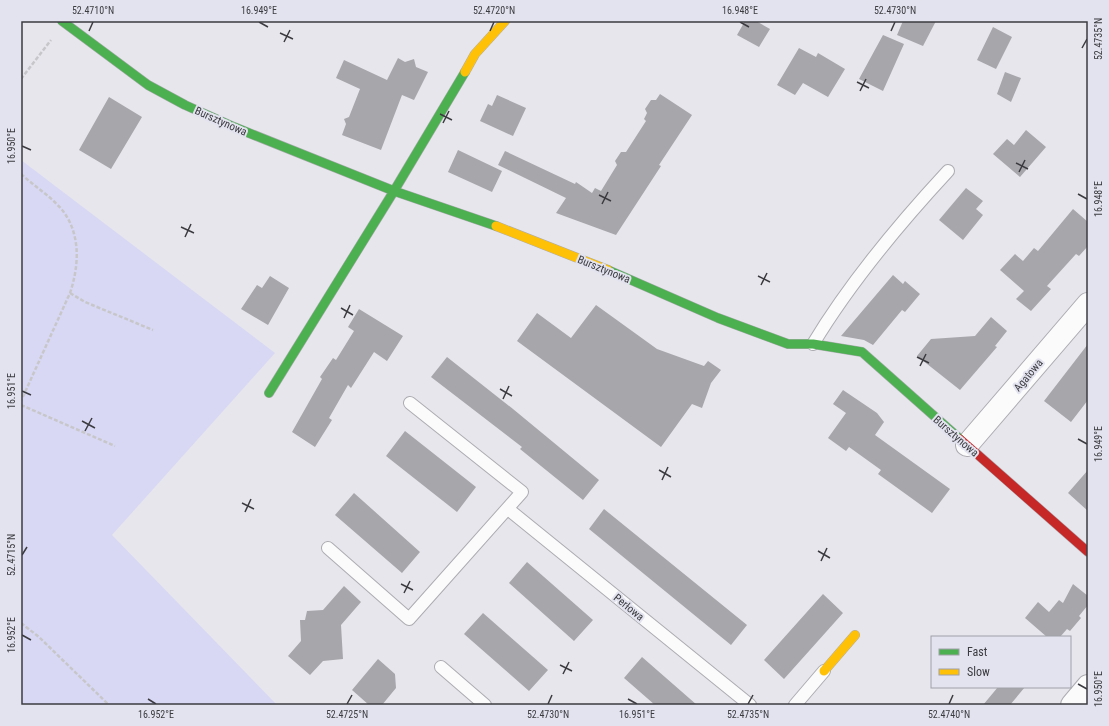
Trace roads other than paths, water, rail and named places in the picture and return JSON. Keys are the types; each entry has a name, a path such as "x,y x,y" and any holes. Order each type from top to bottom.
{"street":[{"path":"269,393 394,191 475,54 505,21"},
{"name":"Bursztynowa","path":"63,22 148,84 185,105 234,127 394,191 511,231 608,270 718,318 788,344 813,344 862,352 1088,552"},
{"name":"Agatowa","path":"967,445 1088,304"},
{"path":"824,671 855,635"},
{"path":"1072,705 1088,686"}],"lane":[{"path":"813,344 836,307 907,215 948,170"},
{"path":"328,548 409,619 522,492 410,403"},
{"name":"Perłowa","path":"508,509 750,705"},
{"path":"441,666 485,705"},
{"path":"795,705 824,671"}]}
